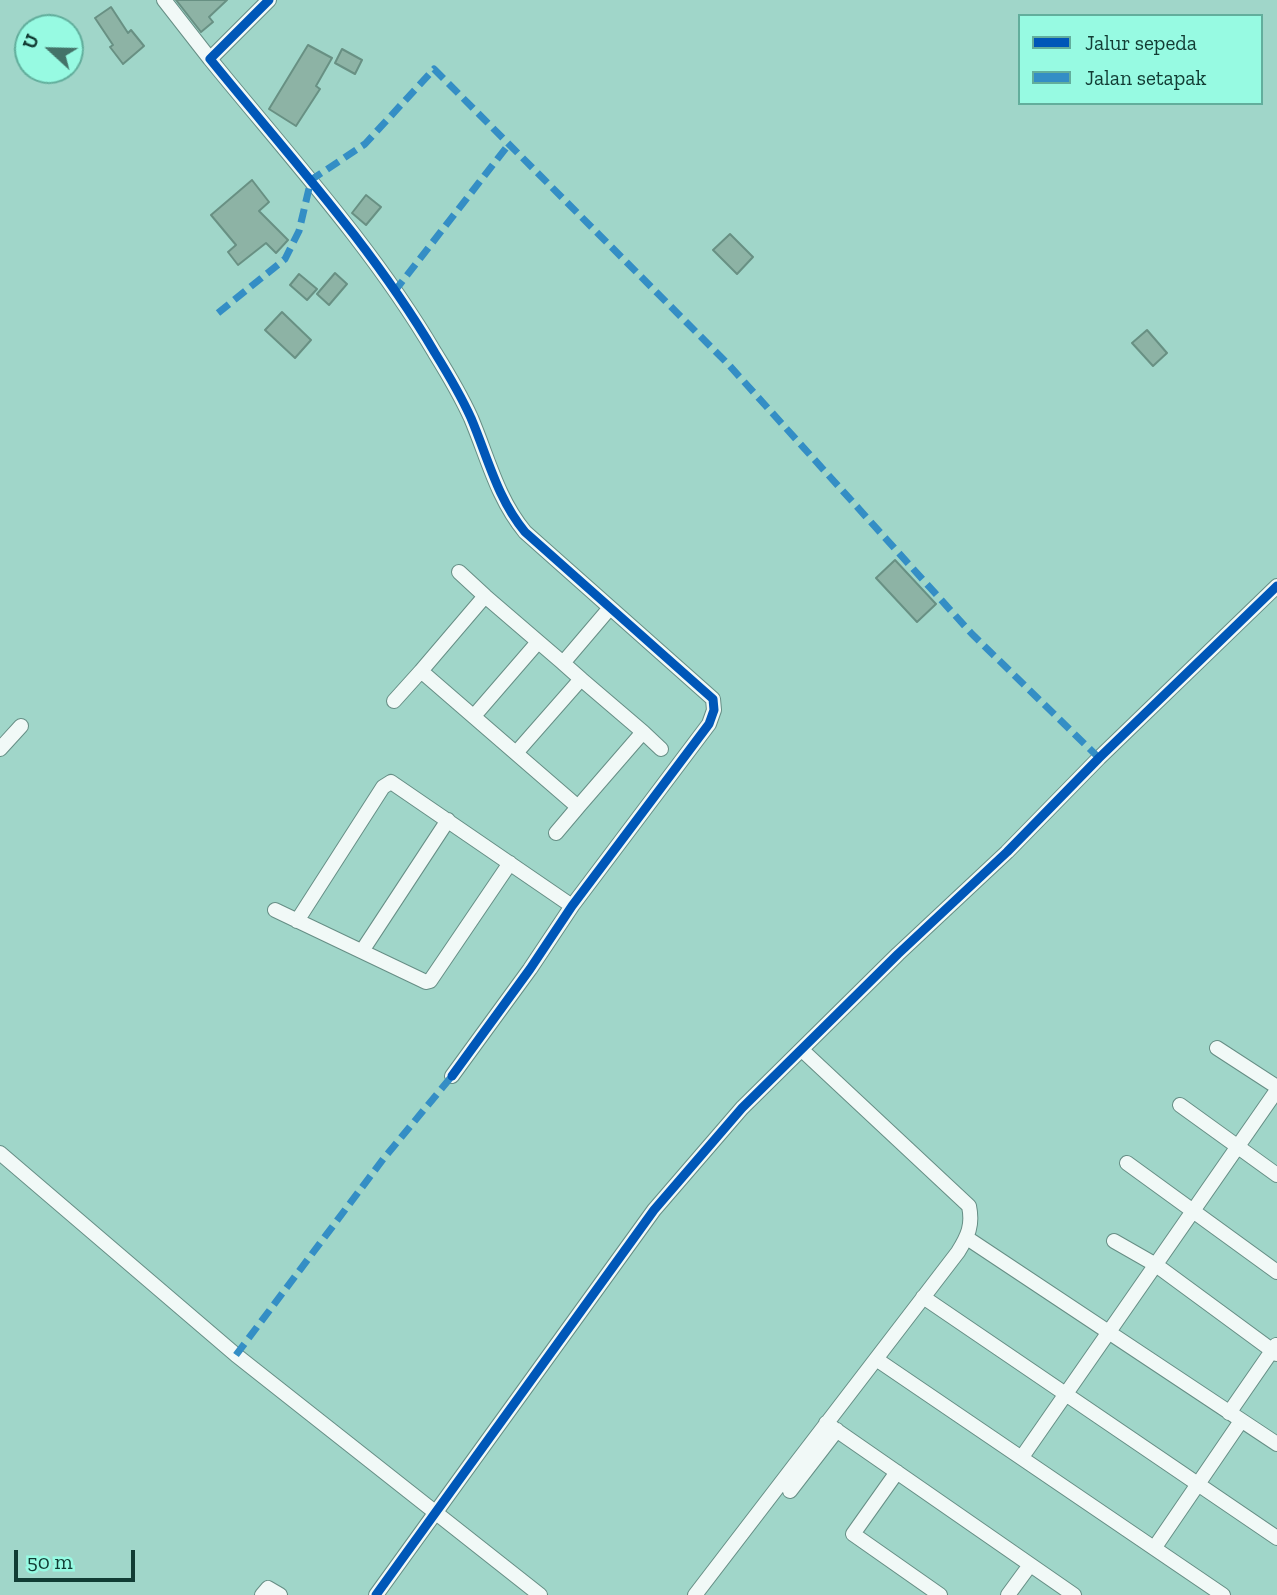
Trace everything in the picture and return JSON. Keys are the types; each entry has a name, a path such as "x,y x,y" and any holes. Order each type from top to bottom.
{"street":[{"path":"164,0 342,218 419,328 470,415 502,500 513,518 609,609 713,699 709,724 572,906 452,1076"},
{"path":"210,59 269,0"},
{"path":"459,572 661,749"},
{"path":"376,1595 654,1210 742,1108 1277,586"},
{"path":"394,701 485,596"},
{"path":"563,663 609,609"},
{"path":"474,716 538,642"},
{"path":"421,671 578,807"},
{"path":"516,753 581,678"},
{"path":"0,748 21,726"},
{"path":"556,833 643,732"},
{"path":"297,921 386,784 393,783 572,906"},
{"path":"362,951 448,820"},
{"path":"275,910 426,982 430,981 510,863"},
{"path":"1022,1457 1277,1088 1217,1048"},
{"path":"790,1491 876,1359 967,1238 972,1218 969,1206 802,1050"},
{"path":"1180,1105 1277,1175"},
{"path":"0,1153 236,1355 540,1595"},
{"path":"1127,1163 1277,1272"},
{"path":"967,1238 1277,1444"},
{"path":"1114,1241 1156,1265 1275,1349 1198,1484 1155,1547"},
{"path":"923,1297 1277,1538"},
{"path":"876,1359 1223,1595"},
{"path":"832,1427 1074,1595"},
{"path":"695,1595 832,1427"},
{"path":"897,1472 853,1534 940,1595"},
{"path":"1007,1595 1030,1564"},
{"path":"262,1595 268,1588 280,1595"}],"building":[{"path":"176,0 227,0 209,17 213,22 201,32"},
{"path":"111,7 128,33 131,30 144,46 123,64 110,47 113,45 95,18"},
{"path":"308,45 332,58 316,86 320,89 296,126 269,109"},
{"path":"342,49 362,60 355,74 335,63"},
{"path":"252,180 269,202 259,211 288,240 276,253 266,243 238,265 228,252 236,245 211,215"},
{"path":"366,195 381,207 366,225 352,213"},
{"path":"730,234 753,257 737,274 713,250"},
{"path":"335,273 347,284 329,305 317,294"},
{"path":"299,274 317,289 307,300 290,285"},
{"path":"282,312 311,340 295,358 265,330"},
{"path":"1147,330 1167,353 1153,366 1132,343"},
{"path":"895,560 936,604 917,622 876,578"}],"marked path":[{"path":"218,313 285,259 299,231 311,180 365,144 434,69 728,364 972,634 1099,758"},
{"path":"394,292 509,144"},
{"path":"236,1355 384,1158 452,1076"}],"cycle path":[{"path":"269,0 210,59 357,238 410,314 463,402 500,492 525,532 713,699 714,710 709,724 572,906 452,1076"},
{"path":"376,1595 654,1210 742,1108 1277,586"}]}
